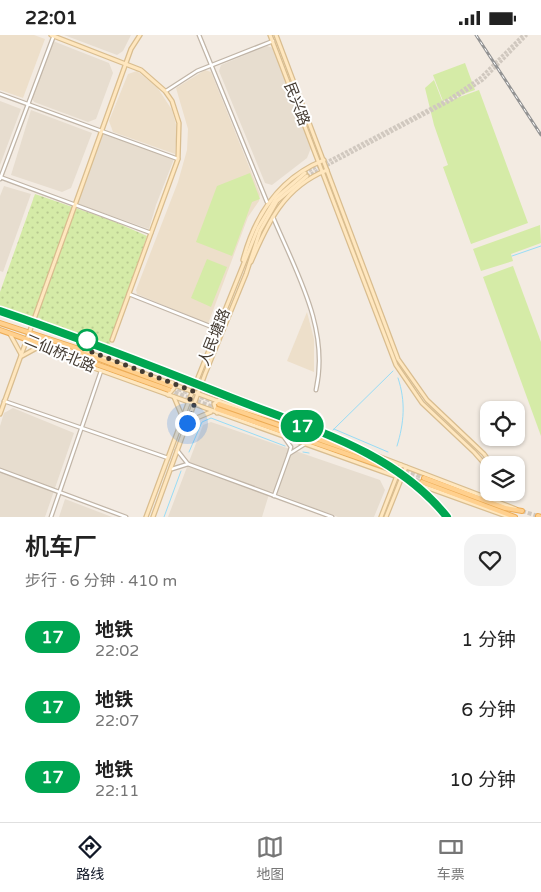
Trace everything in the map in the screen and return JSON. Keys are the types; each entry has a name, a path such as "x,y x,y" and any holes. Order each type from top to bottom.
{"main road":[{"path":"0,323 76,348 83,353 171,386"},
{"name":"二仙桥北路","path":"0,330 72,357"},
{"path":"72,357 171,386"},
{"path":"218,407 382,464"},
{"path":"514,517 423,480 505,508 519,510"}],"street":[{"path":"112,340 178,159 180,144 179,123 175,109 165,91 141,71 126,63 53,35 0,178 151,233"},
{"path":"0,414 131,49 140,35"},
{"path":"199,35 267,202"},
{"name":"民兴路","path":"270,35 396,365 422,403 480,459"},
{"path":"165,91 197,71 273,41 277,37"},
{"name":"民兴路","path":"277,37 394,349 406,372 427,400 485,456"},
{"path":"0,94 178,159"},
{"path":"246,274 272,216 306,174 324,160"},
{"path":"242,266 255,225 267,202 290,179 327,170"},
{"name":"人民塘路","path":"146,517 242,266 270,205 284,189 306,174"},
{"name":"人民塘路","path":"153,517 198,393 246,274 260,231 272,207 306,174"},
{"path":"272,216 317,326 321,359 316,390"},
{"path":"129,294 217,329"},
{"path":"10,333 22,356"},
{"path":"22,356 42,345"},
{"name":"二仙桥北路","path":"72,357 80,363 174,396 211,412 218,407 284,437 509,517"},
{"path":"51,517 101,371"},
{"path":"171,386 198,393 218,407 302,427 519,510"},
{"path":"167,395 174,389 171,386"},
{"path":"174,396 182,414 182,420"},
{"path":"4,401 168,458"},
{"path":"187,423 211,412"},
{"path":"274,496 291,447 284,437"},
{"path":"289,454 305,444"},
{"path":"177,450 188,464 332,517"},
{"path":"170,469 188,464"},
{"path":"381,517 401,465"},
{"path":"386,517 406,467"},
{"path":"0,470 126,517"}],"shaded area":[{"path":"0,35 34,35 45,39 23,98 0,90"},
{"path":"64,35 131,35 123,51 117,55"},
{"path":"53,41 109,63 113,73 96,119 88,122 34,102 32,98 49,46"},
{"path":"267,46 273,48 311,148 307,158 272,185 265,183 219,71 221,65"},
{"path":"205,70 211,72 260,194 259,201 248,217 208,324 137,294 136,290 178,182 187,150 188,129 176,88"},
{"path":"137,71 157,87 172,110 177,128 175,154 113,132 109,121 128,74"},
{"path":"0,101 21,109 0,165"},
{"path":"31,110 92,133 71,188 62,192 11,175"},
{"path":"101,133 174,159 149,229 78,204"},
{"path":"4,186 31,194 3,272 0,271 0,196"},
{"path":"307,312 314,339 314,372 287,361"},
{"path":"13,408 74,433 45,517 0,517 0,426 4,413"},
{"path":"211,422 380,480 385,490 374,517 338,517 270,491 262,517 168,517 203,425"},
{"path":"65,499 112,517 59,517"}],"green space":[{"path":"465,63 475,90 443,101 433,75"},
{"path":"434,80 443,103 479,90 528,223 471,244 443,167 448,165 434,125 425,88"},
{"path":"250,173 260,199 252,202 232,256 196,242 217,186"},
{"path":"35,194 113,221 147,236 109,347 45,325 40,318 30,316 18,321 0,313 0,292"},
{"path":"540,225 541,243 511,254 513,261 481,271 473,249"},
{"path":"207,259 227,267 211,307 191,298"},
{"path":"513,266 541,342 541,436 483,277"}],"waterway":[{"path":"512,256 541,246"},
{"path":"333,430 393,371"},
{"path":"397,446 403,412 401,387 398,378"},
{"path":"189,452 202,422 211,418 285,446"},
{"path":"334,429 388,452"},
{"path":"303,452 309,453"},
{"path":"164,517 181,471"}],"tunnel":[{"path":"305,173 449,99 480,78 523,35"},
{"path":"307,176 452,100 483,80 527,35"},
{"path":"172,387 217,403"},
{"path":"169,390 216,408"},
{"path":"383,462 424,478"},
{"path":"382,466 422,482"},
{"path":"522,511 538,516"}],"railway":[{"path":"476,35 541,135"}],"metro line":[{"name":"17","path":"0,311 87,341 362,449 389,465 412,482 447,517"}],"route":[{"path":"87,340 84,349 193,391 189,402 194,405 187,423"}]}
